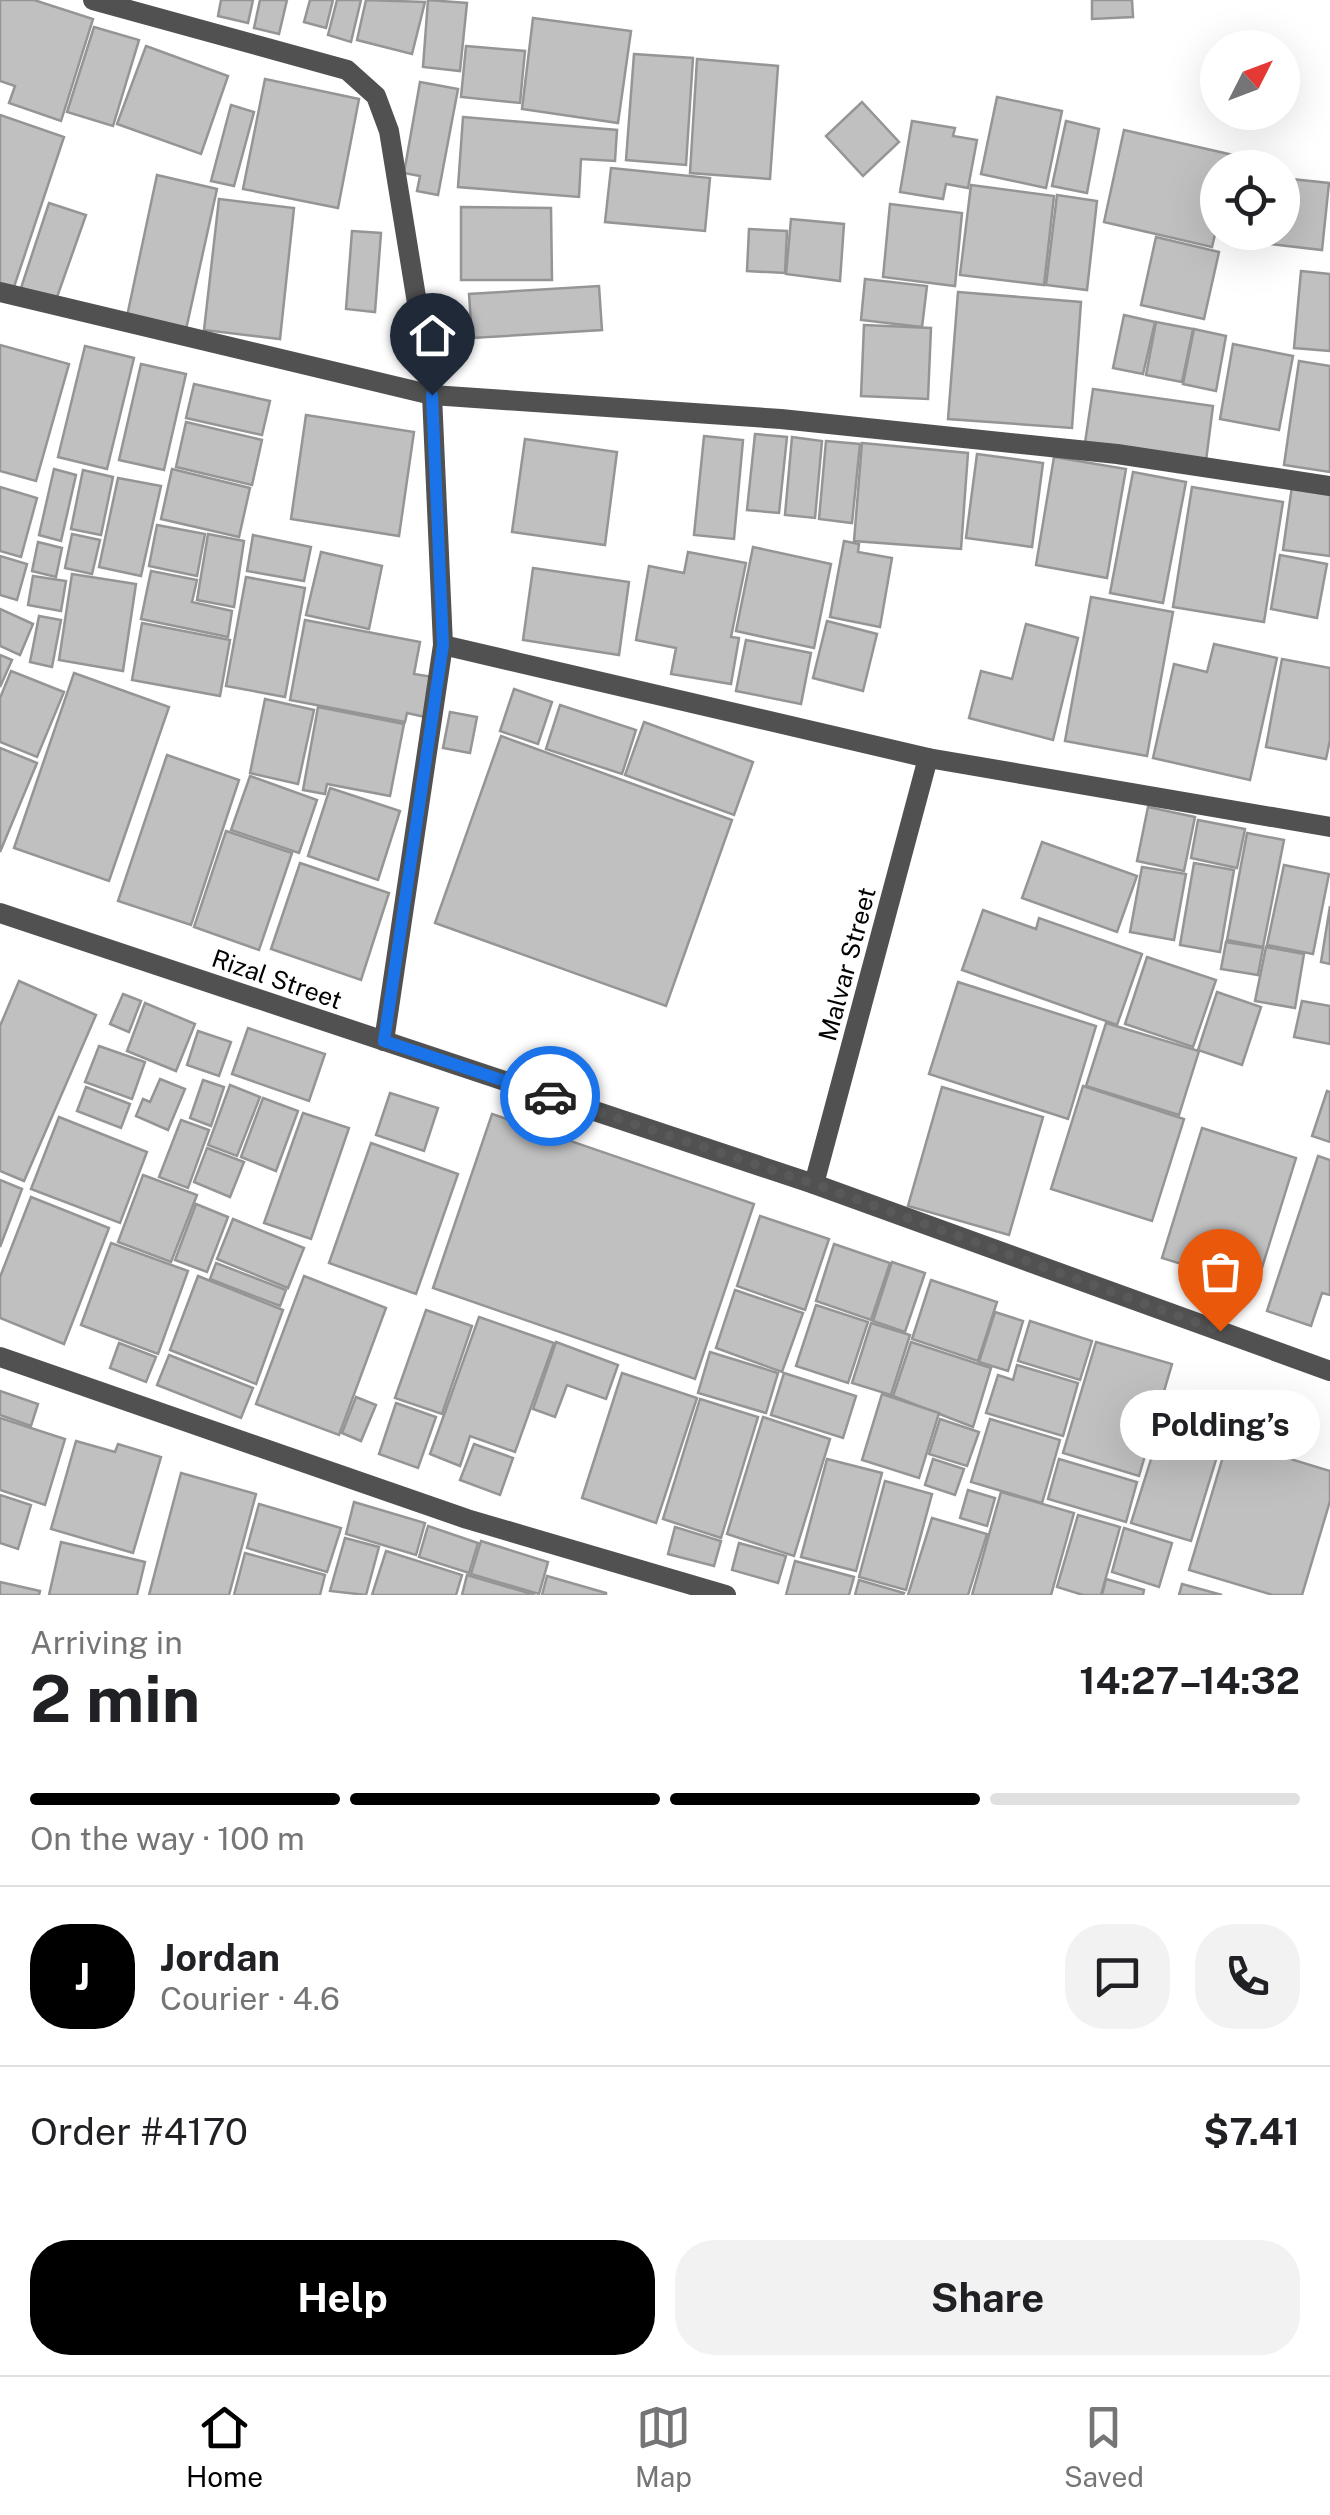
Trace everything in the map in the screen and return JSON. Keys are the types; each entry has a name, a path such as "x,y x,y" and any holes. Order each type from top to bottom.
{"street":[{"path":"93,0 347,70 376,96 389,131 432,395 443,645 384,1041"},
{"path":"0,292 432,395 781,420 1117,454 1330,486"},
{"path":"443,645 928,758 1330,827"},
{"name":"Malvar Street","path":"814,1184 928,758"},
{"name":"Rizal Street","path":"0,912 814,1184 1330,1371"},
{"path":"0,1357 467,1519 726,1595"}],"building":[{"path":"0,0 34,0 93,19 61,121 9,103 15,86 0,81"},
{"path":"221,0 253,0 248,23 218,16"},
{"path":"260,0 287,0 279,34 254,28"},
{"path":"310,0 333,0 326,28 304,22"},
{"path":"337,0 361,0 351,42 328,35"},
{"path":"366,0 425,2 412,54 357,40"},
{"path":"428,0 467,3 460,71 423,67"},
{"path":"1092,0 1132,0 1133,17 1092,19"},
{"path":"533,18 631,31 618,123 522,109"},
{"path":"94,27 139,40 113,126 67,112"},
{"path":"146,46 228,76 201,154 117,124"},
{"path":"466,46 525,51 520,103 461,97"},
{"path":"634,54 693,58 686,165 626,160"},
{"path":"697,59 778,66 770,179 690,173"},
{"path":"265,79 359,99 338,208 243,189"},
{"path":"420,82 458,89 438,195 417,191 420,176 404,173"},
{"path":"997,97 1062,111 1046,188 981,174"},
{"path":"862,102 899,142 863,176 826,136"},
{"path":"231,105 254,112 234,186 211,181"},
{"path":"0,115 64,137 13,290 0,286"},
{"path":"463,117 617,130 615,161 581,159 579,197 458,187"},
{"path":"912,121 955,128 953,136 977,140 968,188 946,184 943,199 900,192"},
{"path":"1066,121 1099,129 1087,193 1052,186"},
{"path":"1124,130 1211,150 1200,150 1200,244 1104,222"},
{"path":"611,168 710,178 705,231 605,222"},
{"path":"157,175 217,189 185,334 126,321"},
{"path":"1300,180 1329,183 1322,250 1300,247"},
{"path":"971,185 1054,196 1044,285 960,275"},
{"path":"1057,195 1097,201 1087,290 1046,285"},
{"path":"219,199 294,208 280,339 204,330"},
{"path":"49,203 86,215 56,300 21,288"},
{"path":"890,204 962,213 955,286 883,277"},
{"path":"461,207 551,208 552,280 461,280"},
{"path":"791,219 844,224 840,281 786,274"},
{"path":"749,229 787,231 785,273 747,271"},
{"path":"352,231 381,233 375,312 346,309"},
{"path":"1156,237 1219,252 1204,319 1141,305"},
{"path":"1301,271 1330,274 1330,351 1294,348"},
{"path":"865,279 927,286 922,327 861,320"},
{"path":"599,286 602,330 472,338 469,294"},
{"path":"958,292 1081,302 1072,428 948,419"},
{"path":"1124,315 1155,322 1143,374 1113,368"},
{"path":"1156,322 1193,329 1182,382 1146,375"},
{"path":"864,325 931,328 928,399 861,396"},
{"path":"1194,329 1226,336 1216,391 1183,384"},
{"path":"1233,344 1293,356 1279,430 1220,419"},
{"path":"0,345 69,364 36,481 0,471"},
{"path":"85,346 134,358 107,469 58,457"},
{"path":"1299,361 1330,366 1330,472 1284,465"},
{"path":"141,364 186,374 164,470 119,460"},
{"path":"194,384 270,401 262,435 186,418"},
{"path":"1093,389 1213,406 1206,461 1085,443"},
{"path":"306,415 414,432 399,536 291,519"},
{"path":"186,422 262,440 252,485 176,467"},
{"path":"755,434 787,437 779,513 747,510"},
{"path":"704,436 743,440 734,539 694,535"},
{"path":"792,437 822,441 815,518 785,515"},
{"path":"525,439 617,452 605,545 512,532"},
{"path":"826,441 860,444 852,523 819,519"},
{"path":"862,443 968,453 961,549 854,541"},
{"path":"977,454 1043,463 1032,547 966,538"},
{"path":"1054,457 1126,469 1107,578 1036,565"},
{"path":"54,469 76,475 61,541 39,535"},
{"path":"172,469 250,488 239,537 161,519"},
{"path":"83,470 113,477 101,535 71,529"},
{"path":"1133,472 1186,482 1163,603 1110,593"},
{"path":"118,478 161,486 141,576 99,567"},
{"path":"1292,486 1330,492 1330,556 1283,550"},
{"path":"0,487 37,498 21,557 0,551"},
{"path":"1192,487 1283,502 1264,622 1173,607"},
{"path":"157,525 205,534 197,576 149,566"},
{"path":"72,534 100,540 92,574 65,568"},
{"path":"208,534 244,541 234,607 197,600"},
{"path":"253,535 311,547 304,581 247,571"},
{"path":"844,541 859,544 858,552 892,558 880,627 830,617"},
{"path":"38,542 62,548 56,577 32,571"},
{"path":"753,547 831,564 814,648 736,631"},
{"path":"321,552 382,566 369,629 306,615"},
{"path":"688,552 746,563 731,637 739,638 731,684 671,674 676,648 636,640 649,566 684,573"},
{"path":"1280,555 1327,564 1317,618 1271,609"},
{"path":"0,556 27,564 17,600 0,595"},
{"path":"533,568 629,582 619,655 523,640"},
{"path":"151,571 197,580 192,602 232,611 228,637 141,619"},
{"path":"72,574 136,584 123,671 59,660"},
{"path":"33,576 66,581 61,611 28,605"},
{"path":"246,577 305,588 285,697 226,686"},
{"path":"1091,597 1173,612 1147,756 1065,741"},
{"path":"0,609 33,624 20,655 0,646"},
{"path":"39,616 61,620 52,667 30,662"},
{"path":"305,620 420,642 414,674 433,677 425,717 407,713 405,722 290,700"},
{"path":"827,621 877,634 863,691 813,678"},
{"path":"142,623 230,640 220,696 132,680"},
{"path":"1026,624 1078,638 1053,740 969,718 981,671 1012,679"},
{"path":"746,640 811,653 801,704 736,691"},
{"path":"1214,644 1277,658 1250,780 1153,758 1174,664 1207,672"},
{"path":"0,655 12,660 0,687"},
{"path":"1282,659 1330,668 1330,740 1326,759 1266,747"},
{"path":"11,671 64,692 37,757 0,742 0,698"},
{"path":"74,673 169,707 109,881 14,848"},
{"path":"514,689 552,702 538,744 500,731"},
{"path":"265,699 314,710 298,784 250,773"},
{"path":"560,705 636,730 622,774 546,749"},
{"path":"318,707 404,724 390,796 327,784 325,794 303,790"},
{"path":"450,712 477,717 470,753 443,748"},
{"path":"644,722 753,762 734,815 625,775"},
{"path":"501,736 732,820 666,1006 435,923"},
{"path":"0,748 37,763 0,852"},
{"path":"167,755 239,780 191,925 118,901"},
{"path":"250,776 317,800 299,853 231,830"},
{"path":"330,788 400,811 378,880 308,856"},
{"path":"1148,807 1195,817 1184,871 1137,861"},
{"path":"1198,820 1245,829 1237,868 1191,858"},
{"path":"226,831 292,853 259,950 194,927"},
{"path":"1247,833 1284,840 1263,947 1227,940"},
{"path":"1042,842 1137,876 1117,932 1022,898"},
{"path":"300,863 389,893 361,980 271,949"},
{"path":"1194,863 1234,870 1220,952 1180,945"},
{"path":"1284,865 1329,874 1313,954 1267,945"},
{"path":"1142,867 1186,874 1174,940 1130,932"},
{"path":"1330,906 1330,964 1321,962"},
{"path":"983,910 1036,929 1039,918 1142,954 1117,1025 962,970"},
{"path":"1226,942 1263,948 1258,975 1221,969"},
{"path":"1266,947 1304,954 1295,1008 1255,1001"},
{"path":"1147,957 1216,980 1193,1047 1125,1024"},
{"path":"19,981 96,1015 24,1181 0,1171 0,1026"},
{"path":"958,982 1096,1026 1068,1119 929,1074"},
{"path":"1217,992 1261,1007 1242,1065 1198,1050"},
{"path":"123,994 141,1001 129,1032 110,1024"},
{"path":"1302,1001 1330,1006 1330,1044 1294,1037"},
{"path":"145,1003 195,1024 176,1071 127,1051"},
{"path":"1106,1023 1199,1051 1179,1115 1086,1086"},
{"path":"248,1028 325,1054 309,1101 232,1074"},
{"path":"198,1031 231,1042 219,1076 187,1065"},
{"path":"99,1046 145,1062 132,1099 85,1082"},
{"path":"160,1079 185,1089 168,1130 136,1116 143,1099 150,1102"},
{"path":"203,1080 224,1087 211,1126 190,1118"},
{"path":"230,1085 260,1097 237,1156 208,1145"},
{"path":"1083,1086 1184,1119 1152,1221 1051,1189"},
{"path":"86,1087 130,1104 121,1128 77,1111"},
{"path":"942,1087 1043,1117 1009,1235 908,1206"},
{"path":"1327,1091 1330,1092 1330,1142 1312,1136"},
{"path":"390,1093 438,1108 424,1151 376,1135"},
{"path":"263,1098 298,1111 276,1171 241,1157"},
{"path":"303,1113 349,1128 311,1239 264,1223"},
{"path":"492,1114 754,1204 695,1379 433,1288"},
{"path":"59,1117 147,1152 120,1223 31,1189"},
{"path":"181,1120 209,1130 188,1188 159,1177"},
{"path":"1202,1128 1296,1158 1256,1287 1162,1258"},
{"path":"371,1143 458,1174 416,1294 329,1263"},
{"path":"207,1148 244,1162 230,1197 194,1182"},
{"path":"1318,1156 1330,1160 1330,1295 1322,1293 1311,1326 1267,1311"},
{"path":"143,1175 197,1195 171,1262 118,1242"},
{"path":"0,1180 22,1189 0,1247"},
{"path":"31,1197 109,1228 64,1344 0,1318 0,1277"},
{"path":"196,1204 228,1217 207,1272 175,1260"},
{"path":"760,1216 829,1239 805,1310 737,1286"},
{"path":"233,1219 304,1248 288,1288 217,1259"},
{"path":"111,1243 188,1271 158,1354 81,1325"},
{"path":"834,1244 890,1263 871,1320 816,1301"},
{"path":"892,1262 925,1273 905,1332 873,1321"},
{"path":"216,1263 286,1290 280,1306 210,1279"},
{"path":"198,1276 283,1310 256,1384 170,1350"},
{"path":"304,1276 386,1308 339,1435 256,1404"},
{"path":"931,1280 997,1302 978,1361 912,1339"},
{"path":"735,1290 803,1313 782,1372 716,1348"},
{"path":"816,1305 868,1322 848,1383 796,1366"},
{"path":"426,1310 472,1326 442,1414 395,1398"},
{"path":"995,1312 1023,1321 1008,1371 979,1362"},
{"path":"479,1317 554,1343 515,1452 470,1436 460,1466 430,1454"},
{"path":"1030,1321 1092,1341 1080,1380 1018,1361"},
{"path":"871,1323 910,1335 891,1395 852,1383"},
{"path":"556,1342 618,1365 606,1399 567,1385 555,1417 533,1409"},
{"path":"911,1342 991,1368 973,1427 893,1396"},
{"path":"1096,1342 1172,1364 1139,1476 1063,1453"},
{"path":"119,1343 156,1357 146,1382 110,1368"},
{"path":"710,1352 778,1373 766,1413 698,1393"},
{"path":"169,1355 253,1388 241,1418 157,1385"},
{"path":"1017,1365 1078,1383 1063,1436 986,1413 998,1375 1013,1380"},
{"path":"622,1373 697,1398 656,1523 582,1498"},
{"path":"784,1373 856,1396 843,1438 771,1415"},
{"path":"0,1391 38,1404 31,1426 0,1415"},
{"path":"882,1394 939,1413 919,1478 862,1460"},
{"path":"356,1397 376,1405 361,1441 342,1433"},
{"path":"700,1399 758,1417 721,1538 663,1519"},
{"path":"396,1403 436,1417 418,1468 379,1454"},
{"path":"763,1417 830,1439 794,1556 727,1534"},
{"path":"0,1418 65,1439 45,1505 0,1490"},
{"path":"1164,1418 1223,1437 1191,1541 1131,1523"},
{"path":"940,1419 979,1432 967,1466 929,1454"},
{"path":"990,1419 1060,1440 1042,1503 971,1482"},
{"path":"1228,1440 1330,1471 1330,1501 1302,1595 1273,1595 1189,1570"},
{"path":"76,1441 115,1452 118,1444 161,1457 133,1553 51,1529"},
{"path":"474,1444 513,1458 500,1495 460,1480"},
{"path":"827,1459 882,1473 856,1571 801,1557"},
{"path":"933,1459 964,1469 955,1495 925,1485"},
{"path":"1059,1459 1137,1482 1126,1522 1048,1499"},
{"path":"181,1473 256,1494 229,1595 149,1595"},
{"path":"885,1481 932,1494 906,1590 859,1577"},
{"path":"968,1490 995,1498 987,1526 960,1518"},
{"path":"1001,1492 1074,1513 1051,1595 972,1595"},
{"path":"0,1495 31,1505 18,1549 0,1543"},
{"path":"354,1502 425,1523 416,1555 346,1534"},
{"path":"259,1504 341,1528 327,1572 247,1548"},
{"path":"1078,1515 1120,1527 1101,1595 1083,1595 1057,1587"},
{"path":"932,1518 987,1534 968,1595 908,1595"},
{"path":"428,1526 478,1543 469,1573 419,1557"},
{"path":"675,1527 721,1541 714,1566 668,1554"},
{"path":"1124,1528 1172,1543 1159,1587 1112,1572"},
{"path":"345,1538 379,1547 366,1595 330,1591"},
{"path":"481,1541 548,1562 539,1594 471,1574"},
{"path":"61,1542 145,1562 137,1595 49,1595"},
{"path":"739,1543 786,1556 778,1583 732,1570"},
{"path":"386,1551 462,1575 456,1595 372,1595"},
{"path":"245,1553 325,1575 320,1595 234,1595"},
{"path":"795,1561 854,1577 849,1595 786,1595"},
{"path":"467,1575 535,1595 462,1595"},
{"path":"547,1576 606,1593 606,1595 542,1595"},
{"path":"1106,1579 1144,1590 1143,1595 1102,1595"},
{"path":"859,1580 904,1593 855,1595"},
{"path":"0,1582 40,1591 39,1595 0,1595"},
{"path":"1182,1584 1222,1595 1179,1595"}],"way so far":[{"path":"550,1096 814,1184 1220,1331"}],"place":[{"name":"Polding’s","path":"1220,1331"}],"route":[{"path":"432,395 443,645 384,1041 550,1096"}]}
